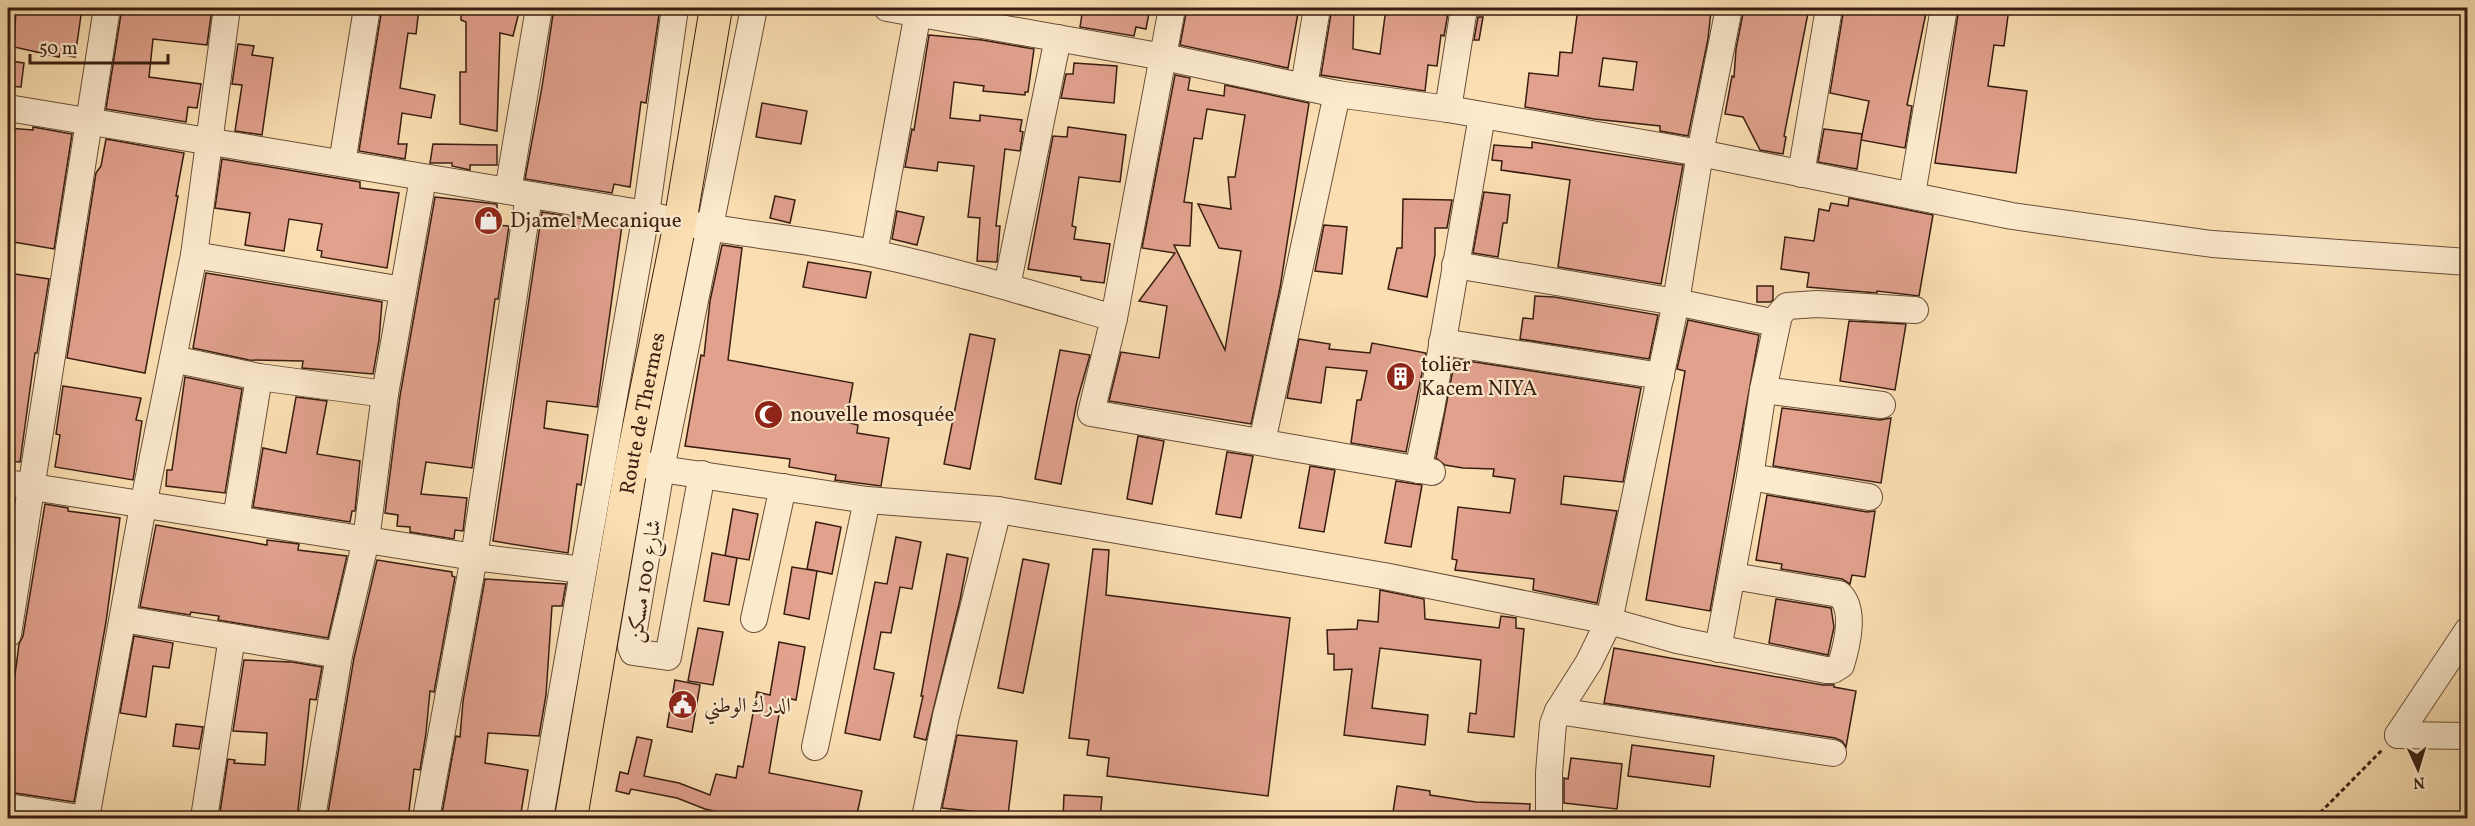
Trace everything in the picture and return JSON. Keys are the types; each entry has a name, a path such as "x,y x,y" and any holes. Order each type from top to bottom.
{"main road":[{"name":"Route de Thermes","path":"571,819 647,465 680,223 716,8"}],"street":[{"path":"8,634 18,485 88,121 107,8"},
{"path":"87,819 143,506 194,255 227,8"},
{"path":"342,163 368,8"},
{"path":"426,819 474,557 539,8"},
{"path":"540,819 646,214 675,8"},
{"path":"754,8 711,228 647,465 867,500 998,510 1384,576 1609,621 1718,649 1826,670 1833,670 1841,665 1849,614 1847,605 1839,594 1733,576"},
{"path":"887,8 961,14 1058,38 1164,57 1337,94 1448,109 1700,153 2012,216 2212,244 2468,262"},
{"path":"1172,8 1114,318 1091,412 1425,471 1431,409 1482,116"},
{"path":"1304,86 1317,8"},
{"path":"1448,109 1464,8"},
{"path":"1549,819 1552,734 1558,711 1589,662 1609,621 1676,302 1700,153 1728,8"},
{"path":"1801,174 1829,8"},
{"path":"1912,194 1944,8"},
{"path":"874,253 918,12"},
{"path":"1007,286 1058,38"},
{"path":"1262,442 1337,94"},
{"path":"8,108 646,214 680,223 874,253 1007,286 1114,318"},
{"path":"312,819 339,655 366,540 385,394 423,178"},
{"path":"194,255 402,290"},
{"path":"1455,265 1676,302 1776,323"},
{"path":"1718,649 1733,576 1763,390 1776,323 1784,307 1796,305 1915,310"},
{"path":"1442,342 1661,376"},
{"path":"173,359 259,377 385,394"},
{"path":"236,519 259,377"},
{"path":"1763,390 1882,405"},
{"name":"شارع 100 مسكن","path":"647,465 630,647 633,652 668,657 702,474"},
{"path":"1750,477 1869,498"},
{"path":"18,485 474,557 583,570"},
{"path":"754,619 783,488"},
{"path":"815,747 867,500"},
{"path":"925,819 946,716 998,510"},
{"path":"123,619 339,655"},
{"path":"2398,735 2468,630"},
{"path":"204,819 232,637"},
{"path":"1558,711 1833,753"},
{"path":"2398,735 2468,735"},
{"path":"8,807 78,819"}],"path":[{"path":"2315,819 2398,735"}],"building":[{"path":"16,8 82,8 75,57 60,54 59,57 14,47"},
{"path":"122,8 212,8 207,45 153,39 149,77 201,84 197,108 188,107 186,122 106,109"},
{"path":"382,8 419,8 416,34 408,33 400,88 435,95 431,118 402,113 398,144 407,144 405,159 359,151"},
{"path":"461,8 520,8 513,36 500,33 497,131 460,124 460,72 466,72 466,22 461,20"},
{"path":"554,8 660,8 646,103 641,102 630,187 614,184 612,193 525,179"},
{"path":"1083,8 1150,8 1146,29 1136,27 1134,36 1080,27"},
{"path":"1187,8 1299,8 1288,68 1180,45"},
{"path":"1332,8 1354,8 1353,49 1380,54 1386,8 1444,8 1443,12 1448,13 1444,36 1441,35 1437,66 1428,65 1425,91 1321,75"},
{"path":"1578,8 1683,8 1711,11 1708,39 1688,136 1660,131 1660,126 1594,119 1525,107 1529,73 1558,76 1560,52 1572,53","holes":["1603,58 1637,62 1633,90 1599,86"]},
{"path":"1744,8 1809,8 1784,136 1786,137 1783,154 1760,150 1743,117 1725,114 1732,76 1734,77 1736,49"},
{"path":"1844,8 1927,8 1907,105 1912,106 1905,148 1861,140 1869,101 1830,93"},
{"path":"1959,8 2009,8 2004,46 1994,45 1988,86 2027,91 2016,173 1935,163"},
{"path":"1478,17 1483,17 1479,40 1474,40"},
{"path":"929,35 982,40 1034,49 1028,92 1025,92 1025,95 983,91 984,86 954,82 950,118 980,121 980,115 1022,120 1020,151 1005,149 996,226 1000,226 997,262 977,261 980,218 968,217 974,166 938,162 937,171 905,167 912,129 914,130"},
{"path":"238,44 254,46 252,55 273,58 262,135 235,131 242,85 232,84"},
{"path":"10,61 24,63 21,87 8,86"},
{"path":"1074,63 1117,66 1114,103 1061,98 1066,74 1073,74"},
{"path":"1175,75 1190,78 1188,90 1224,96 1225,85 1309,103 1280,288 1251,424 1109,401 1121,352 1159,358 1167,306 1139,301 1175,253 1142,248","holes":["1207,109 1245,115 1235,177 1228,177 1231,209 1198,204 1219,248 1241,251 1225,350 1174,245 1190,246 1192,203 1184,202 1194,138 1202,139"]},
{"path":"762,103 807,111 801,144 756,137"},
{"path":"33,127 72,134 54,249 8,241 8,128 33,130"},
{"path":"1068,127 1126,135 1120,182 1079,177 1072,226 1076,227 1074,239 1110,244 1104,283 1028,269 1053,136 1067,137"},
{"path":"1824,129 1862,134 1857,169 1818,162"},
{"path":"106,139 184,153 145,373 67,358 96,173 101,166"},
{"path":"1532,142 1683,165 1661,284 1558,267 1570,180 1501,170 1502,161 1492,160 1494,145 1532,148"},
{"path":"433,144 497,145 497,165 470,165 470,170 452,166 452,163 430,163"},
{"path":"222,159 360,182 360,188 399,193 387,268 321,257 322,251 317,250 322,224 289,219 284,251 245,245 250,213 215,208"},
{"path":"1484,192 1510,195 1507,223 1503,223 1498,257 1473,253"},
{"path":"775,196 795,200 790,223 770,218"},
{"path":"435,197 497,204 497,225 509,226 498,299 495,299 472,468 426,462 421,494 467,498 463,531 455,530 454,539 410,532 410,527 397,526 398,515 385,513 400,396"},
{"path":"1849,198 1933,215 1919,296 1807,287 1809,273 1781,269 1785,237 1814,241 1819,209 1829,211 1831,203 1848,206"},
{"path":"1403,199 1452,200 1447,228 1435,228 1435,255 1427,297 1388,289 1397,248 1402,248"},
{"path":"897,211 924,217 917,245 892,239"},
{"path":"542,212 622,225 597,407 547,401 544,428 588,435 581,485 577,484 568,553 493,541"},
{"path":"1324,225 1347,227 1342,274 1315,271"},
{"name":"nouvelle mosquée","path":"722,245 742,248 728,360 853,383 846,422 858,425 857,433 889,438 881,486 835,480 836,475 789,467 790,459 685,446 701,355 704,356 710,301"},
{"path":"808,262 871,272 866,298 803,287"},
{"path":"8,273 49,279 37,353 35,353 20,462 8,461"},
{"path":"206,273 382,302 373,374 302,368 303,361 249,360 193,348"},
{"path":"1757,286 1773,286 1773,300 1757,302"},
{"path":"1535,296 1554,297 1658,315 1649,359 1520,339 1523,318 1533,319"},
{"path":"1688,320 1759,335 1710,611 1646,600 1685,371 1677,369"},
{"path":"1849,321 1906,324 1895,390 1840,381"},
{"path":"970,334 995,339 970,469 944,464"},
{"path":"1299,339 1330,344 1329,349 1370,353 1372,343 1426,353 1406,452 1351,443 1357,400 1361,400 1367,371 1326,367 1321,403 1287,398"},
{"path":"1060,350 1090,355 1077,401 1061,484 1035,479"},
{"path":"1455,359 1641,388 1623,482 1564,476 1561,504 1617,511 1597,603 1533,590 1534,579 1455,570 1457,560 1452,559 1458,507 1510,513 1515,479 1493,476 1494,469 1445,465 1436,458"},
{"path":"185,377 242,389 225,493 166,486 167,470 172,470"},
{"path":"63,386 141,398 136,420 142,421 133,480 55,467 60,435 56,434"},
{"path":"296,397 327,401 317,454 360,461 355,511 352,511 350,522 253,507 263,448 286,453"},
{"path":"1782,408 1880,420 1891,418 1881,483 1773,466"},
{"path":"1138,436 1164,441 1152,504 1127,499"},
{"path":"1227,452 1253,456 1241,518 1216,514"},
{"path":"1310,466 1335,470 1324,532 1299,528"},
{"path":"1396,481 1422,485 1411,547 1385,543"},
{"path":"1767,495 1867,512 1875,511 1865,577 1852,575 1850,584 1842,579 1781,569 1782,564 1756,560"},
{"path":"45,504 68,508 68,511 120,518 106,622 74,802 8,792 9,698 12,698 19,644 23,636"},
{"path":"733,509 758,514 749,560 725,556"},
{"path":"816,522 841,527 832,574 807,569"},
{"path":"156,525 267,545 267,540 299,544 298,550 347,556 328,638 218,620 219,616 191,612 190,615 140,607"},
{"path":"896,537 921,542 912,589 900,587 891,633 881,632 874,669 894,673 880,740 845,733 875,582 887,584"},
{"path":"1093,549 1109,550 1106,595 1290,618 1268,796 1107,776 1109,758 1087,755 1089,740 1069,738"},
{"path":"712,553 737,558 729,605 704,601"},
{"path":"947,554 968,558 926,740 914,737"},
{"path":"1023,559 1049,564 1023,693 998,688"},
{"path":"377,560 452,572 452,576 455,577 434,692 430,691 420,770 414,769 408,819 327,819 354,658"},
{"path":"792,567 817,571 809,619 784,614"},
{"path":"485,579 566,584 562,606 552,606 546,695 539,736 488,733 485,763 528,770 520,819 441,819 456,736 460,737 463,701"},
{"path":"1380,590 1424,599 1425,619 1499,628 1501,616 1516,618 1516,628 1524,629 1514,737 1468,732 1470,713 1476,714 1481,660 1380,648 1372,708 1428,715 1425,745 1344,735 1352,669 1334,670 1334,654 1328,654 1327,630 1357,629 1358,620 1378,622"},
{"path":"1776,599 1831,608 1834,627 1828,655 1769,643"},
{"path":"698,628 723,632 713,685 688,681"},
{"path":"134,636 173,643 169,668 153,666 146,717 120,713"},
{"path":"779,642 805,647 796,700 782,697 769,773 862,791 856,819 749,819 705,809 677,798 631,789 629,794 616,791 620,772 628,774 637,737 652,740 644,776 679,783 710,795 716,774 736,778 738,766 743,767 757,692 770,695"},
{"path":"1614,648 1823,685 1834,685 1834,687 1856,691 1846,747 1842,741 1835,738 1604,703"},
{"path":"244,660 292,662 322,667 316,700 310,699 297,819 219,819 228,759 235,760 234,763 265,765 267,733 233,731"},
{"path":"675,680 700,685 692,732 667,727"},
{"path":"176,724 203,727 199,749 173,746"},
{"path":"957,735 1017,741 1008,815 942,808"},
{"path":"1632,745 1714,756 1710,787 1628,776"},
{"path":"1571,758 1622,764 1617,809 1564,803 1564,778 1568,779"},
{"path":"1397,786 1430,791 1430,795 1476,802 1530,804 1529,819 1392,819"},
{"path":"1064,795 1102,797 1100,819 1063,819"}],"place":[{"name":"Djamel Mecanique","path":"489,220"},
{"name":"tolier Kacem NIYA","path":"1400,376"},
{"name":"nouvelle mosquée","path":"769,414"},
{"name":"الدرك الوطني","path":"683,705"}]}
